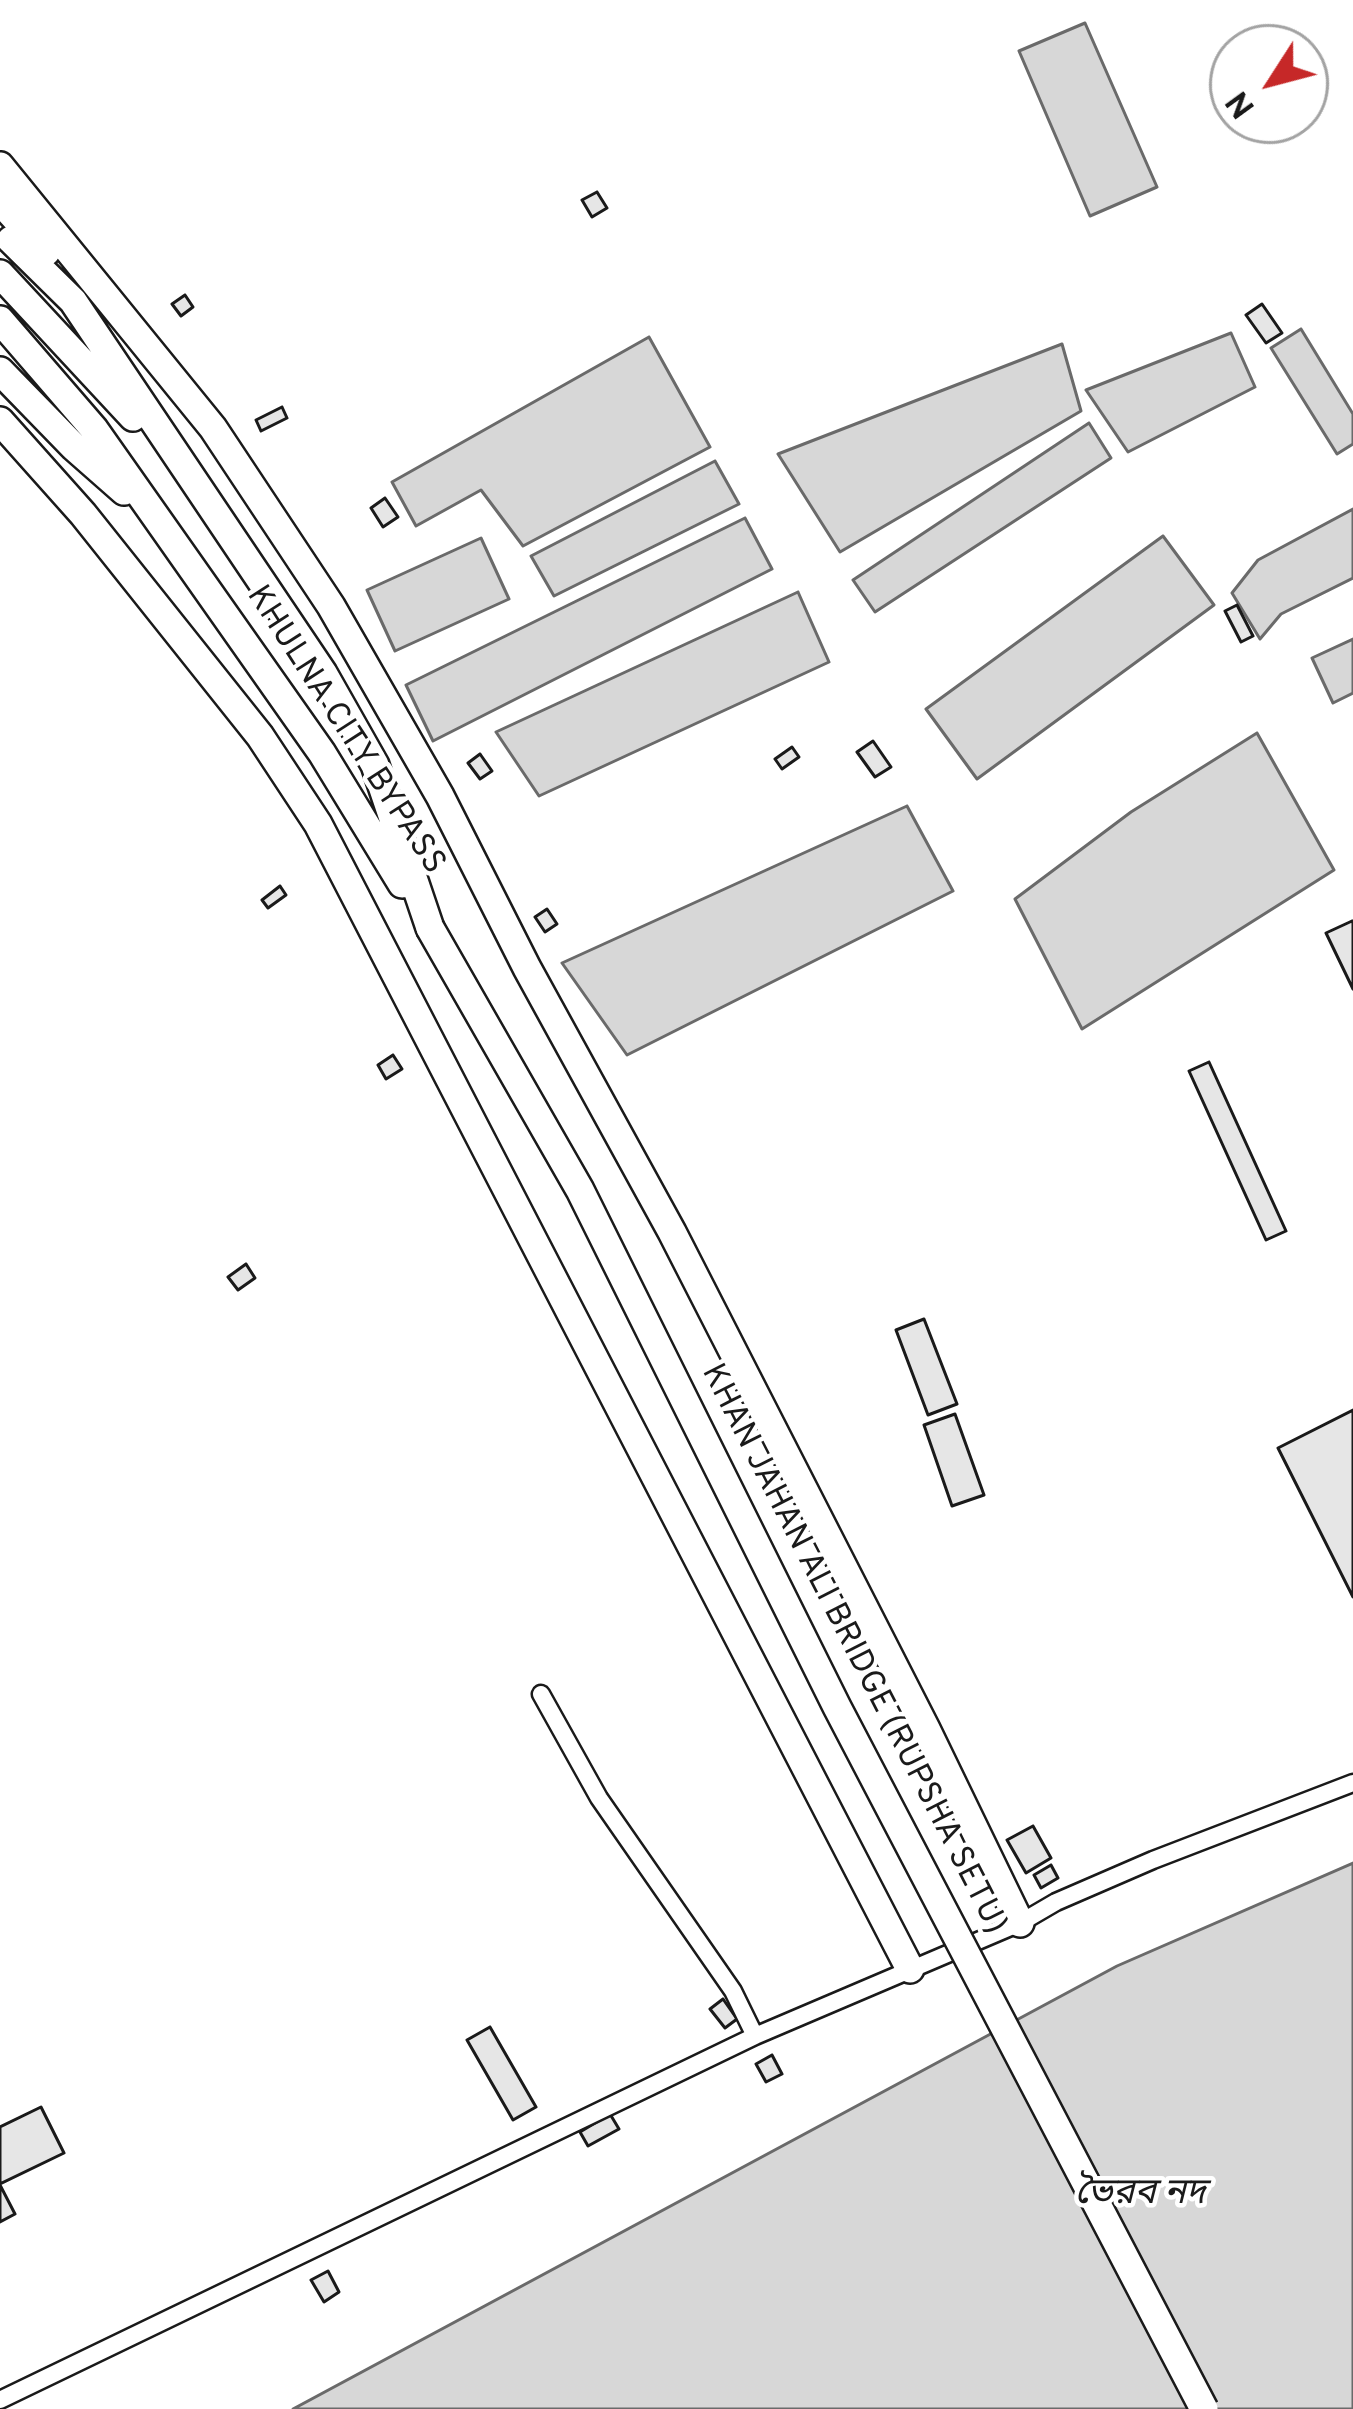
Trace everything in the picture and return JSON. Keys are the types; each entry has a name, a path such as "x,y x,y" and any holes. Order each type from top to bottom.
{"highway":[{"path":"0,166 213,428 331,606 440,796 527,968 672,1232 1020,1923"},
{"name":"KHULNA CITY BYPASS","path":"0,201 82,293 142,385 198,486"},
{"name":"KHULNA CITY BYPASS","path":"6,246 73,302 323,673 375,765 430,928"},
{"name":"KHULNA CITY BYPASS","path":"0,274 198,486"},
{"name":"KHULNA CITY BYPASS","path":"0,300 103,421 154,518"},
{"name":"KHULNA CITY BYPASS","path":"0,320 94,429 322,753 430,928"},
{"name":"KHULNA CITY BYPASS","path":"0,343 154,518"},
{"name":"KHULNA CITY BYPASS","path":"0,371 74,447 154,518"},
{"path":"0,421 83,514 260,736 318,824 910,1970"},
{"name":"KHAN JAHAN ALI BRIDGE (RUPSHA SETU)","path":"430,928 580,1190 837,1707 1204,2409"}],"street":[{"path":"542,1694 598,1798 733,1991 754,2036"},
{"path":"0,2400 754,2036 1020,1923 1153,1860 1353,1783"}],"water":[{"path":"1085,23 1157,187 1090,216 1019,51"},
{"path":"1301,329 1353,414 1353,444 1337,454 1271,348"},
{"path":"1231,333 1255,387 1128,452 1086,390"},
{"path":"649,337 710,447 523,546 481,490 416,526 392,482"},
{"path":"1062,344 1081,411 840,552 778,454"},
{"path":"1089,423 1111,458 875,612 853,580"},
{"path":"715,461 739,504 554,596 531,556"},
{"path":"1353,509 1353,578 1281,614 1260,639 1232,593 1258,560"},
{"path":"745,518 772,569 433,741 406,685"},
{"path":"1163,536 1214,605 977,779 926,709"},
{"path":"481,538 509,599 395,651 367,590"},
{"path":"798,592 829,662 539,796 496,732"},
{"path":"1353,639 1353,693 1333,703 1312,658"},
{"path":"1257,733 1334,870 1082,1029 1015,899 1131,812"},
{"path":"907,806 953,891 627,1055 562,963"},
{"name":"ভৈরব নদ","path":"1353,1863 1353,2409 293,2409 1117,1966"}],"building":[{"path":"597,192 607,208 592,217 582,200"},
{"path":"185,295 193,307 181,316 172,304"},
{"path":"1262,304 1282,333 1266,343 1246,315"},
{"path":"282,407 287,418 261,431 256,420"},
{"path":"385,498 398,517 383,527 371,508"},
{"path":"1237,605 1253,636 1241,642 1225,611"},
{"path":"873,741 891,767 875,777 857,752"},
{"path":"792,747 799,757 782,769 775,759"},
{"path":"480,754 492,771 480,779 468,763"},
{"path":"280,886 286,895 268,908 262,900"},
{"path":"547,909 557,924 545,932 535,917"},
{"path":"1353,923 1353,989 1326,933"},
{"path":"393,1055 402,1069 386,1079 378,1065"},
{"path":"1209,1062 1286,1231 1266,1240 1189,1071"},
{"path":"246,1264 255,1278 238,1290 228,1277"},
{"path":"924,1319 957,1404 928,1415 896,1330"},
{"path":"1353,1410 1353,1597 1278,1448"},
{"path":"955,1414 984,1495 952,1506 924,1425"},
{"path":"1033,1826 1051,1858 1026,1873 1007,1840"},
{"path":"1051,1865 1058,1878 1041,1888 1034,1875"},
{"path":"723,1999 737,2019 725,2028 710,2009"},
{"path":"490,2027 536,2107 513,2120 467,2040"},
{"path":"772,2055 782,2074 766,2082 756,2064"},
{"path":"41,2107 64,2153 0,2184 0,2127"},
{"path":"610,2114 619,2129 588,2146 580,2132"},
{"path":"0,2185 15,2214 0,2222"},
{"path":"328,2271 339,2292 324,2302 311,2280"}]}
